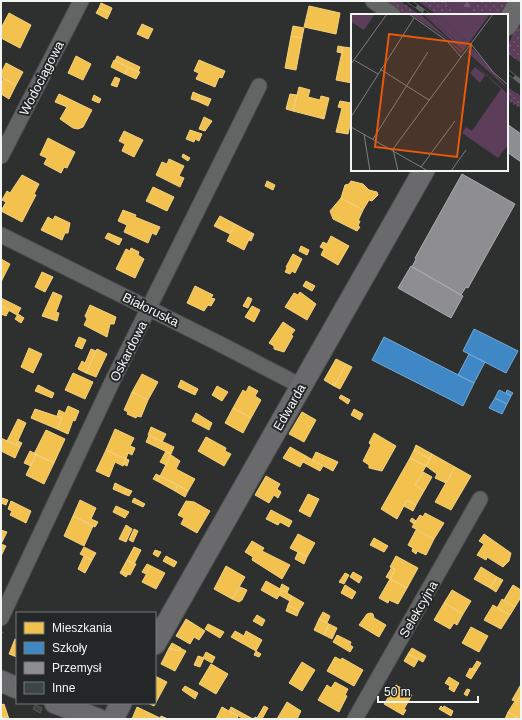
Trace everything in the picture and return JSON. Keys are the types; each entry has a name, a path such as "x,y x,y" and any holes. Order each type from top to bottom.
{"street":[{"name":"Wodociągowa","path":"1,156 81,1"},
{"path":"373,1 392,14"},
{"path":"508,22 520,1"},
{"name":"Oskardowa","path":"1,618 112,382 259,86"},
{"name":"Edwarda","path":"156,642 300,386 423,171"},
{"name":"Białoruska","path":"1,235 150,308 300,386"},
{"name":"Selekcyjna","path":"355,719 480,499"},
{"path":"1,682 16,688"},
{"path":"58,704 98,719"},
{"path":"113,719 121,704"}],"path":[{"path":"508,100 521,108"}],"green space":[{"path":"385,1 400,1 419,14 404,14"},
{"path":"418,1 441,1 459,12 467,14 436,14"},
{"path":"441,1 478,1 467,14 459,12"},
{"path":"478,1 507,1 500,14 467,14"},
{"path":"521,26 521,63 508,54 508,46 516,31"},
{"path":"508,88 521,96 521,108 508,100"}],"building: Mieszkania":[{"path":"101,3 112,8 110,13 99,8"},
{"path":"309,6 340,13 336,34 304,27"},
{"path":"99,8 110,13 107,19 96,13"},
{"path":"9,13 31,25 20,48 1,38 1,28"},
{"path":"142,24 153,29 148,39 137,34"},
{"path":"293,26 304,28 302,38 291,36"},
{"path":"291,36 302,38 296,70 285,68"},
{"path":"338,46 343,47 342,53 337,52"},
{"path":"343,47 351,48 351,83 336,80"},
{"path":"76,56 91,64 83,80 68,73"},
{"path":"117,56 140,67 138,72 115,61"},
{"path":"114,60 128,67 125,74 111,67"},
{"path":"199,60 225,71 222,78 219,77 215,87 196,79 199,73 194,71"},
{"path":"6,63 23,72 16,85 1,77 1,73"},
{"path":"128,67 140,72 136,79 125,74"},
{"path":"115,77 120,79 117,87 111,85"},
{"path":"3,78 16,85 9,99 1,94"},
{"path":"299,87 310,90 308,97 320,100 321,96 329,98 324,119 293,111"},
{"path":"193,92 200,95 197,101 191,99"},
{"path":"59,94 92,110 83,127 78,129 73,128 60,119 67,107 55,102"},
{"path":"290,94 297,95 293,111 286,109"},
{"path":"94,95 101,99 99,103 92,100"},
{"path":"200,95 211,99 208,106 197,101"},
{"path":"340,101 351,103 351,120 348,134 336,132 342,108 338,107"},
{"path":"204,117 212,121 205,131 199,129"},
{"path":"190,130 202,134 199,141 195,139 194,142 186,139"},
{"path":"124,131 143,140 134,157 122,151 125,144 119,141"},
{"path":"48,138 75,152 67,168 64,167 61,173 44,164 47,158 40,155"},
{"path":"183,154 190,158 188,161 182,157"},
{"path":"169,159 184,166 179,176 184,178 180,187 156,175 162,162 167,164"},
{"path":"22,175 39,184 34,194 36,195 22,222 1,211 6,202 2,200 7,191 10,193"},
{"path":"267,181 275,185 273,190 265,186"},
{"path":"351,181 363,184 369,190 377,192 378,195 372,201 369,200 363,210 341,198 345,185 349,184"},
{"path":"153,187 174,197 167,211 146,201"},
{"path":"341,198 363,210 358,221 360,221 358,226 360,227 357,231 333,219 330,211"},
{"path":"123,210 136,215 135,217 160,227 156,235 152,233 148,243 124,232 127,225 118,221"},
{"path":"55,216 70,223 68,233 65,233 62,240 41,230 48,217 53,220"},
{"path":"220,216 235,224 230,234 214,226"},
{"path":"235,224 252,233 244,250 227,241"},
{"path":"108,233 122,239 119,245 105,238"},
{"path":"252,233 254,234 251,241 249,240"},
{"path":"331,236 349,246 338,265 321,255 324,249 320,247 323,242 327,244"},
{"path":"301,246 309,250 307,255 299,251"},
{"path":"131,248 139,252 138,255 144,259 135,278 116,269 126,249 130,251"},
{"path":"293,254 302,259 295,273 292,271 290,274 285,272"},
{"path":"1,259 10,264 1,282"},
{"path":"42,272 53,277 45,292 35,287"},
{"path":"306,281 315,286 312,291 303,286"},
{"path":"195,286 213,295 211,298 215,299 211,306 208,305 204,311 187,303"},
{"path":"53,292 62,296 56,312 59,313 57,321 42,316"},
{"path":"300,292 316,304 307,320 285,307 294,293 298,295"},
{"path":"248,297 252,299 248,308 243,306"},
{"path":"1,298 21,308 17,315 1,306"},
{"path":"90,305 116,317 114,324 110,324 107,337 84,325 87,319 85,316"},
{"path":"1,306 9,310 6,316 1,314"},
{"path":"252,306 260,310 254,322 245,317"},
{"path":"18,314 24,318 21,323 15,319"},
{"path":"283,322 295,330 291,335 293,336 284,352 274,349 274,346 269,343"},
{"path":"79,337 86,340 82,349 75,346"},
{"path":"29,348 42,354 33,373 21,367"},
{"path":"91,349 96,351 86,373 78,369 82,361 85,363"},
{"path":"97,349 107,354 96,377 86,373"},
{"path":"336,359 346,364 334,386 324,380"},
{"path":"346,364 352,367 340,389 334,386"},
{"path":"73,373 93,382 85,399 65,390"},
{"path":"142,374 158,382 148,400 132,392"},
{"path":"181,380 198,389 195,395 178,387"},
{"path":"38,385 54,393 52,398 35,391"},
{"path":"217,386 228,392 222,401 212,395"},
{"path":"249,386 258,391 255,396 261,400 251,418 233,408 243,390 246,392"},
{"path":"132,392 148,400 141,417 137,416 136,418 127,414 128,412 124,410"},
{"path":"341,395 350,400 348,404 339,398"},
{"path":"68,406 79,411 75,421 73,420 68,434 57,429 62,418 57,416 59,410 65,413"},
{"path":"233,408 251,418 243,433 225,423"},
{"path":"35,409 62,418 57,429 31,418"},
{"path":"354,409 363,414 360,420 351,415"},
{"path":"302,412 316,420 304,442 289,434"},
{"path":"196,413 212,423 209,430 192,421"},
{"path":"18,419 26,423 16,445 7,441"},
{"path":"151,427 166,434 162,442 148,435"},
{"path":"115,429 134,438 130,446 135,448 132,455 128,453 126,459 106,450"},
{"path":"46,430 65,439 54,463 34,454"},
{"path":"374,433 396,446 382,471 369,468 369,465 363,461 371,445 369,443"},
{"path":"149,435 174,447 171,454 146,442"},
{"path":"206,437 226,448 225,451 231,454 224,466 198,451"},
{"path":"1,438 20,447 15,458 1,451"},
{"path":"18,441 22,443 20,447 16,445"},
{"path":"416,445 432,454 430,459 414,450"},
{"path":"290,447 306,456 300,467 283,458"},
{"path":"106,450 126,459 123,466 115,462 109,477 96,471"},
{"path":"414,450 430,459 426,466 410,458"},
{"path":"30,451 36,454 31,466 24,463"},
{"path":"166,451 171,454 166,465 160,462"},
{"path":"316,452 338,462 333,471 312,460"},
{"path":"36,454 54,463 44,484 26,475"},
{"path":"432,454 455,467 446,483 435,478 437,474 426,466"},
{"path":"171,455 180,461 176,469 195,479 188,491 160,476"},
{"path":"306,456 323,466 320,471 303,462"},
{"path":"410,458 426,466 415,485 424,491 416,505 407,500 397,519 381,509"},
{"path":"126,459 129,460 127,466 123,464"},
{"path":"455,467 471,476 451,510 435,502"},
{"path":"423,472 432,477 424,491 415,485"},
{"path":"156,474 160,476 157,481 153,479"},
{"path":"160,476 178,485 175,491 157,481"},
{"path":"266,476 280,484 277,489 281,492 278,498 274,495 269,503 255,495"},
{"path":"115,483 127,489 124,494 113,489"},
{"path":"178,485 188,491 185,497 175,491"},
{"path":"127,489 132,491 129,496 124,494"},
{"path":"308,494 319,499 310,517 299,511"},
{"path":"2,498 8,500 6,505 1,503"},
{"path":"134,498 145,504 143,507 132,502"},
{"path":"80,500 96,508 91,519 98,522 95,527 73,516"},
{"path":"407,500 416,505 413,511 404,506"},
{"path":"11,501 31,511 26,523 10,515 12,511 8,509"},
{"path":"186,501 194,502 210,511 197,533 181,524 184,518 178,515"},
{"path":"116,506 129,512 125,518 113,512"},
{"path":"271,510 292,521 289,527 280,522 278,525 266,519"},
{"path":"425,513 444,523 434,539 412,527 420,515 423,517"},
{"path":"73,516 93,526 84,546 64,536"},
{"path":"412,518 416,521 414,524 410,521"},
{"path":"126,525 132,529 126,542 119,539"},
{"path":"134,529 138,531 133,542 129,540"},
{"path":"1,530 7,532 1,544"},
{"path":"416,530 434,539 426,555 417,551 416,554 412,551 413,548 408,545"},
{"path":"298,534 315,543 307,557 290,548"},
{"path":"484,534 511,553 509,561 503,567 487,557 486,560 477,555 484,544 479,541"},
{"path":"374,538 388,546 384,552 370,545"},
{"path":"252,541 264,548 262,551 290,565 282,579 252,560 253,557 245,552"},
{"path":"1,544 6,546 1,556"},
{"path":"84,547 96,553 92,560 80,554"},
{"path":"134,547 141,550 134,564 127,560"},
{"path":"155,550 161,552 158,557 153,554"},
{"path":"298,552 307,557 304,564 295,559"},
{"path":"84,556 92,560 85,573 78,569"},
{"path":"166,556 177,562 174,567 163,561"},
{"path":"396,556 418,568 407,588 390,579 395,569 390,567"},
{"path":"127,560 136,564 130,575 121,571"},
{"path":"147,564 151,566 146,574 142,572"},
{"path":"151,566 165,573 156,589 142,582"},
{"path":"226,566 245,577 232,599 214,589"},
{"path":"392,567 395,569 390,579 386,577"},
{"path":"481,567 497,577 490,588 474,579"},
{"path":"121,571 128,574 126,577 120,573"},
{"path":"353,572 362,577 359,583 350,577"},
{"path":"345,573 349,575 344,584 339,582"},
{"path":"497,577 503,580 496,592 490,588"},
{"path":"390,579 407,588 398,604 389,600 388,603 379,598"},
{"path":"266,581 282,590 277,599 261,590"},
{"path":"282,584 289,588 287,593 280,589"},
{"path":"345,585 356,592 352,599 341,593"},
{"path":"513,585 521,590 521,597 515,607 504,600"},
{"path":"240,587 247,590 242,600 239,602 232,599"},
{"path":"282,590 292,596 290,601 279,595"},
{"path":"452,590 471,601 463,614 444,603"},
{"path":"292,596 304,603 299,611 288,605"},
{"path":"502,599 515,607 510,615 497,608"},
{"path":"444,603 463,614 457,625 454,623 450,629 434,620"},
{"path":"288,605 299,611 297,616 286,611"},
{"path":"493,605 510,615 501,629 484,620"},
{"path":"323,612 330,616 327,623 319,619"},
{"path":"367,614 373,614 374,618 386,625 379,637 359,625"},
{"path":"257,615 265,620 262,626 253,621"},
{"path":"186,619 205,631 199,640 194,637 190,644 176,636"},
{"path":"319,619 329,624 324,635 314,630"},
{"path":"208,624 224,632 220,638 205,629"},
{"path":"329,624 337,628 332,639 324,635"},
{"path":"471,627 488,636 479,652 462,643"},
{"path":"235,631 244,636 246,631 262,640 256,651 231,637"},
{"path":"337,635 351,642 350,645 353,647 350,652 333,642"},
{"path":"15,639 16,657 9,654"},
{"path":"172,643 181,648 179,651 169,648"},
{"path":"169,648 179,651 180,648 186,651 175,671 161,664"},
{"path":"412,648 426,656 423,662 408,654"},
{"path":"256,651 261,654 259,657 254,655"},
{"path":"206,652 215,657 212,663 203,658"},
{"path":"408,654 418,660 414,667 404,661"},
{"path":"198,656 204,658 200,667 194,665"},
{"path":"335,657 341,660 342,658 363,670 354,686 327,671"},
{"path":"477,661 481,663 476,671 472,669"},
{"path":"302,662 315,670 302,691 289,683"},
{"path":"211,664 228,674 216,694 199,684"},
{"path":"470,668 476,671 471,679 466,676"},
{"path":"156,676 167,682 156,702"},
{"path":"449,677 459,683 454,692 449,689 450,686 445,683"},
{"path":"335,682 348,689 345,695 347,696 339,712 318,700 327,685 331,688"},
{"path":"396,685 412,695 404,709 406,710 403,715 384,704"},
{"path":"185,686 198,693 195,699 182,690"},
{"path":"520,686 521,694 517,702 512,700"},
{"path":"467,689 470,690 467,696 464,694"},
{"path":"521,694 520,719 508,712 515,701 517,702"},
{"path":"287,702 301,711 297,719 277,719"},
{"path":"4,704 8,716 1,718 1,705"},
{"path":"264,706 268,708 262,719 254,719 255,717 257,718"},
{"path":"441,706 453,711 451,716 439,709"},
{"path":"137,707 160,718 161,716 168,719 132,719"},
{"path":"222,707 238,716 237,719 216,719"},
{"path":"231,707 253,719 244,719 229,711"},
{"path":"508,712 520,719 505,719"},
{"path":"8,716 9,719 1,719 1,718"}],"building: Szkoły":[{"path":"474,329 518,351 506,373 463,351"},
{"path":"384,337 474,383 463,406 372,360"},
{"path":"469,354 485,362 474,383 458,375"},
{"path":"499,390 511,396 507,404 495,398"},
{"path":"507,390 513,393 511,396 506,393"},
{"path":"495,398 507,404 502,414 489,408"}],"building: Przemysł":[{"path":"508,125 521,134 521,162 508,153"},
{"path":"462,174 515,204 468,288 466,287 461,295 412,267 416,259 415,258"},
{"path":"411,266 463,296 451,318 398,288"}],"building: Inne":[{"path":"35,705 42,708 40,713 33,709"}],"railway":[{"path":"409,1 428,14"},
{"path":"508,72 521,82"}]}
